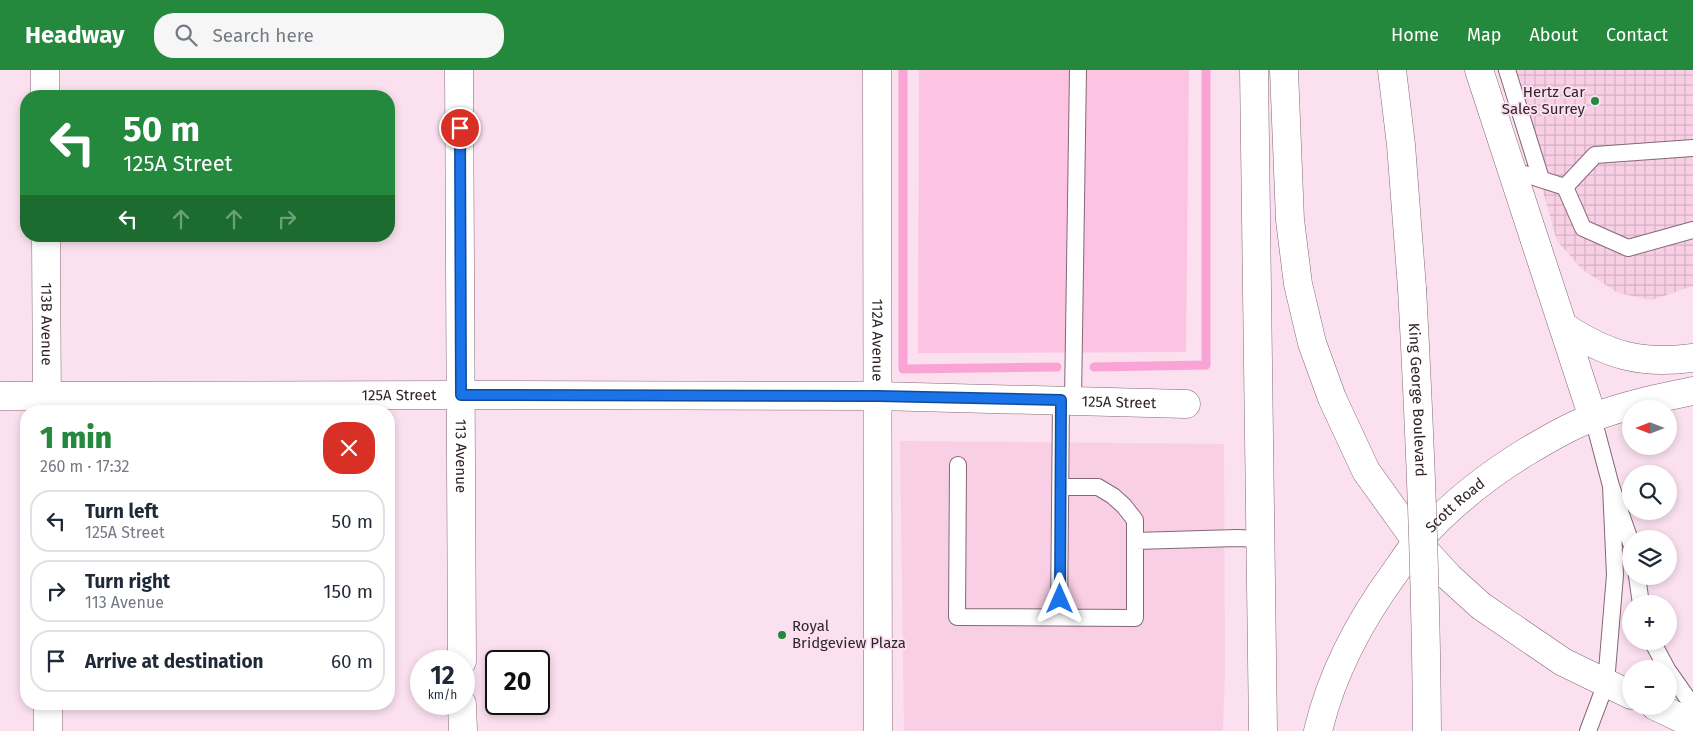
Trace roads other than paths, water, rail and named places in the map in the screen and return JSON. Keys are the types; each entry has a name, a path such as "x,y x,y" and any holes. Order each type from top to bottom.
{"main road":[{"path":"45,70 45,90"},
{"name":"113 Avenue","path":"459,70 462,650"},
{"name":"112A Avenue","path":"877,70 878,731"},
{"path":"1254,70 1263,731"},
{"path":"1284,70 1290,220 1298,284 1312,343 1332,398 1366,471 1417,542 1449,577 1481,606 1564,662 1622,691"},
{"name":"King George Boulevard","path":"1392,70 1401,145 1412,288 1426,612 1427,731"},
{"path":"1479,70 1593,418"},
{"name":"113B Avenue","path":"46,242 47,404"},
{"path":"1564,326 1603,349 1625,357 1651,360 1693,358"},
{"name":"Scott Road","path":"1318,731 1323,711 1339,668 1355,634 1380,593 1417,542 1462,498 1508,463 1548,439 1593,418 1633,404 1693,391"},
{"name":"125A Street","path":"0,396 47,404 461,395 878,396 1186,404"},
{"path":"48,710 48,731"},
{"path":"462,715 463,731"},
{"path":"1674,715 1693,724"}],"lane":[{"path":"1059,617 1060,487 1067,400 1078,70"},
{"path":"1507,70 1540,179"},
{"path":"1565,187 1595,155 1693,148"},
{"path":"1512,170 1565,187 1583,228 1628,248 1693,230"},
{"path":"1593,418 1611,486 1626,530"},
{"path":"958,465 957,617 1136,618 1135,520 1124,506 1098,488 1060,487"},
{"path":"1588,731 1606,683 1615,575 1611,486"},
{"path":"1135,541 1260,538"},
{"path":"1677,683 1693,706"}],"waterway":[{"path":"903,70 903,369 1057,367"},
{"path":"1094,367 1206,365 1206,70"}],"place":[{"name":"Hertz Car Sales Surrey","path":"1595,101"},
{"name":"Royal Bridgeview Plaza","path":"782,635"}]}
